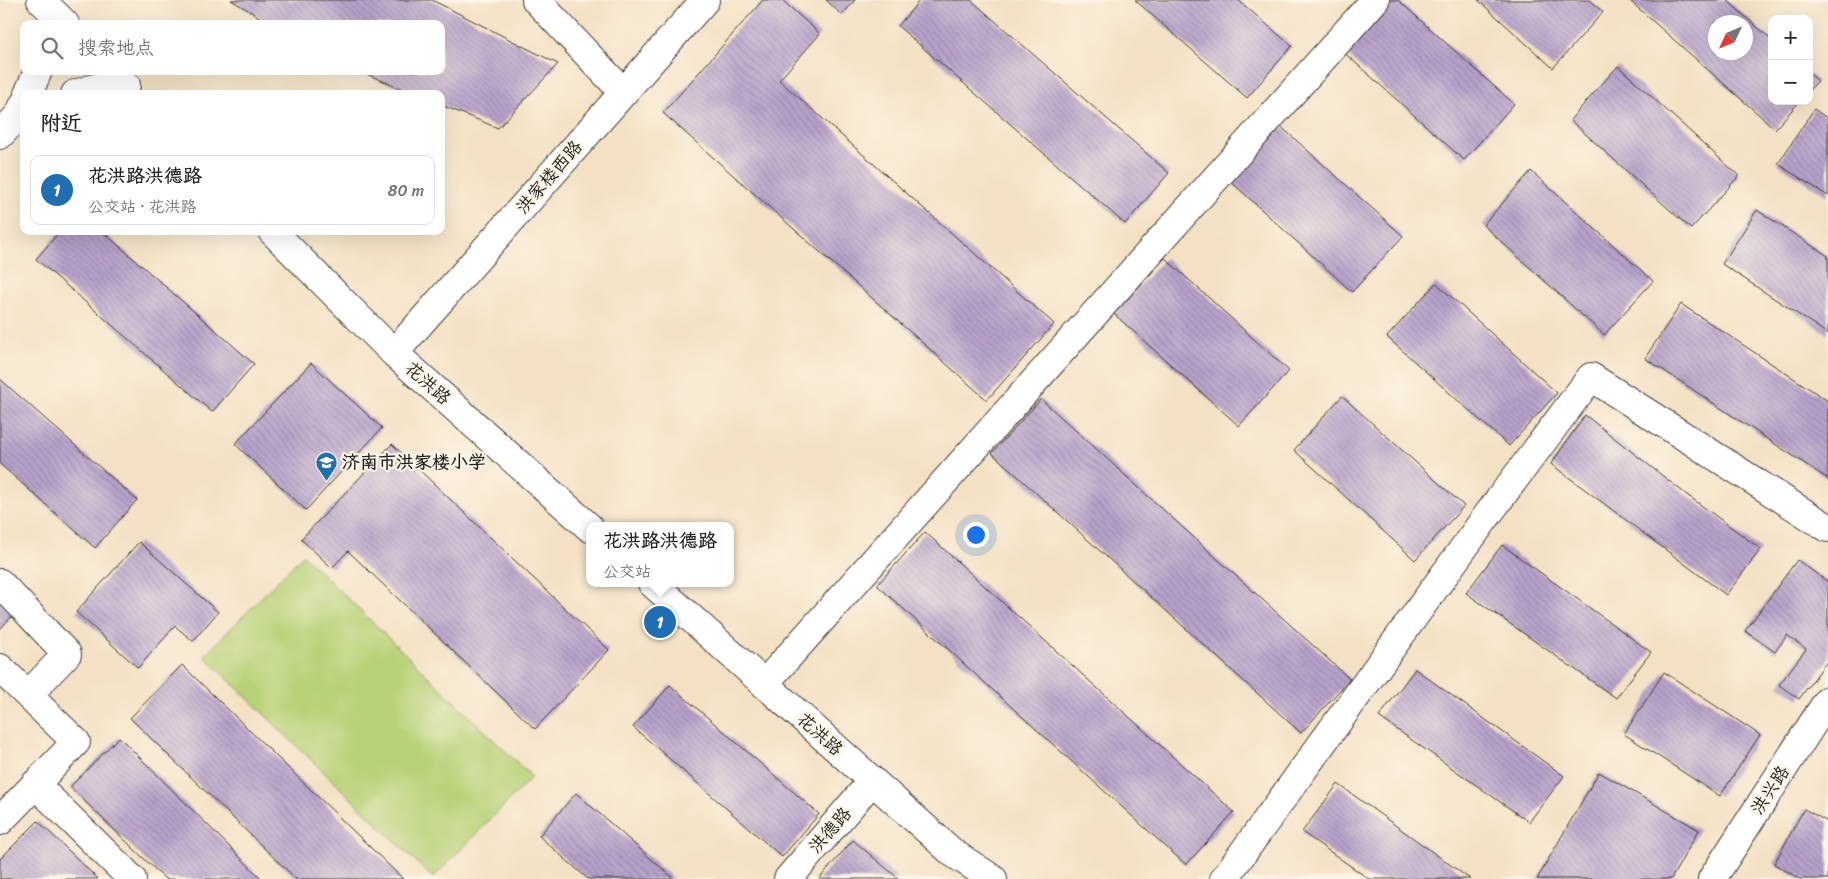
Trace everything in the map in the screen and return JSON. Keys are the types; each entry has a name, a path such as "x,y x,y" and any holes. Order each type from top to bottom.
{"street":[{"path":"41,0 59,20"},
{"path":"536,0 623,92"},
{"name":"洪家楼西路","path":"394,353 705,0"},
{"path":"764,684 1375,0"},
{"path":"31,90 36,75"},
{"path":"88,90 124,83"},
{"path":"0,135 20,112"},
{"name":"花洪路","path":"276,235 394,353 586,524"},
{"path":"1224,879 1489,513 1591,377 1828,528"},
{"path":"0,582 67,654 28,695"},
{"name":"花洪路","path":"656,587 953,853 993,879"},
{"path":"0,668 76,742 0,821"},
{"name":"洪兴路","path":"1712,879 1828,700"},
{"name":"洪德路","path":"788,879 872,781"},
{"path":"35,784 132,879"}],"green space":[{"path":"303,555 532,777 433,878 204,656"}],"building":[{"path":"231,0 432,0 558,64 498,128 445,107 445,90 404,90 369,75 445,75 445,20 264,20"},
{"path":"763,0 782,0 820,34 779,80 1054,324 987,400 663,113"},
{"path":"826,0 855,0 842,15"},
{"path":"920,0 971,0 1169,173 1125,224 898,26"},
{"path":"1135,0 1238,0 1292,46 1247,98"},
{"path":"1381,0 1398,0 1514,104 1464,160 1339,48"},
{"path":"1478,0 1590,0 1603,12 1553,68"},
{"path":"1629,0 1727,0 1744,15 1708,15 1708,60 1753,60 1753,23 1768,36 1768,105 1796,105 1775,129"},
{"path":"1618,66 1739,176 1691,229 1570,120"},
{"path":"1813,77 1818,81 1813,86"},
{"path":"1814,109 1828,119 1828,196 1778,164"},
{"path":"1278,124 1403,236 1352,292 1228,179"},
{"path":"1531,171 1653,281 1604,335 1483,225"},
{"path":"1757,210 1828,256 1828,334 1722,264"},
{"path":"57,235 107,235 254,364 212,412 36,259"},
{"path":"1165,258 1289,371 1239,426 1114,314"},
{"path":"1436,283 1557,393 1509,446 1387,337"},
{"path":"1681,304 1828,401 1828,479 1645,358"},
{"path":"311,363 382,428 306,510 235,444"},
{"path":"0,379 137,500 95,548 0,464"},
{"path":"1342,396 1464,506 1415,560 1294,450"},
{"path":"1041,399 1350,679 1301,733 992,453"},
{"path":"1585,415 1687,495 1761,549 1726,595 1551,464"},
{"path":"392,444 609,650 535,729 348,551 332,568 301,539"},
{"path":"925,532 1234,812 1186,865 877,585"},
{"path":"139,542 218,612 193,641 175,626 138,668 76,612"},
{"path":"1502,545 1651,652 1616,698 1466,593"},
{"path":"1797,560 1828,582 1828,660 1799,699 1779,685 1806,649 1787,635 1775,652 1745,631"},
{"path":"0,601 13,615 0,629"},
{"path":"182,665 403,879 296,879 130,718"},
{"path":"1415,669 1564,776 1529,822 1379,717"},
{"path":"1664,672 1760,735 1720,796 1624,734"},
{"path":"670,685 819,814 782,857 633,727"},
{"path":"119,737 262,879 165,879 70,787"},
{"path":"1599,772 1699,830 1671,879 1537,879"},
{"path":"1338,784 1470,879 1369,879 1302,832"},
{"path":"576,793 674,879 588,879 539,836"},
{"path":"1804,809 1828,822 1828,879 1800,879 1774,864"},
{"path":"38,821 98,879 0,879 0,859"},
{"path":"853,840 899,879 819,879"}],"place":[{"name":"济南市洪家楼小学","path":"326,481"},
{"name":"花洪路洪德路","path":"660,622"}]}
